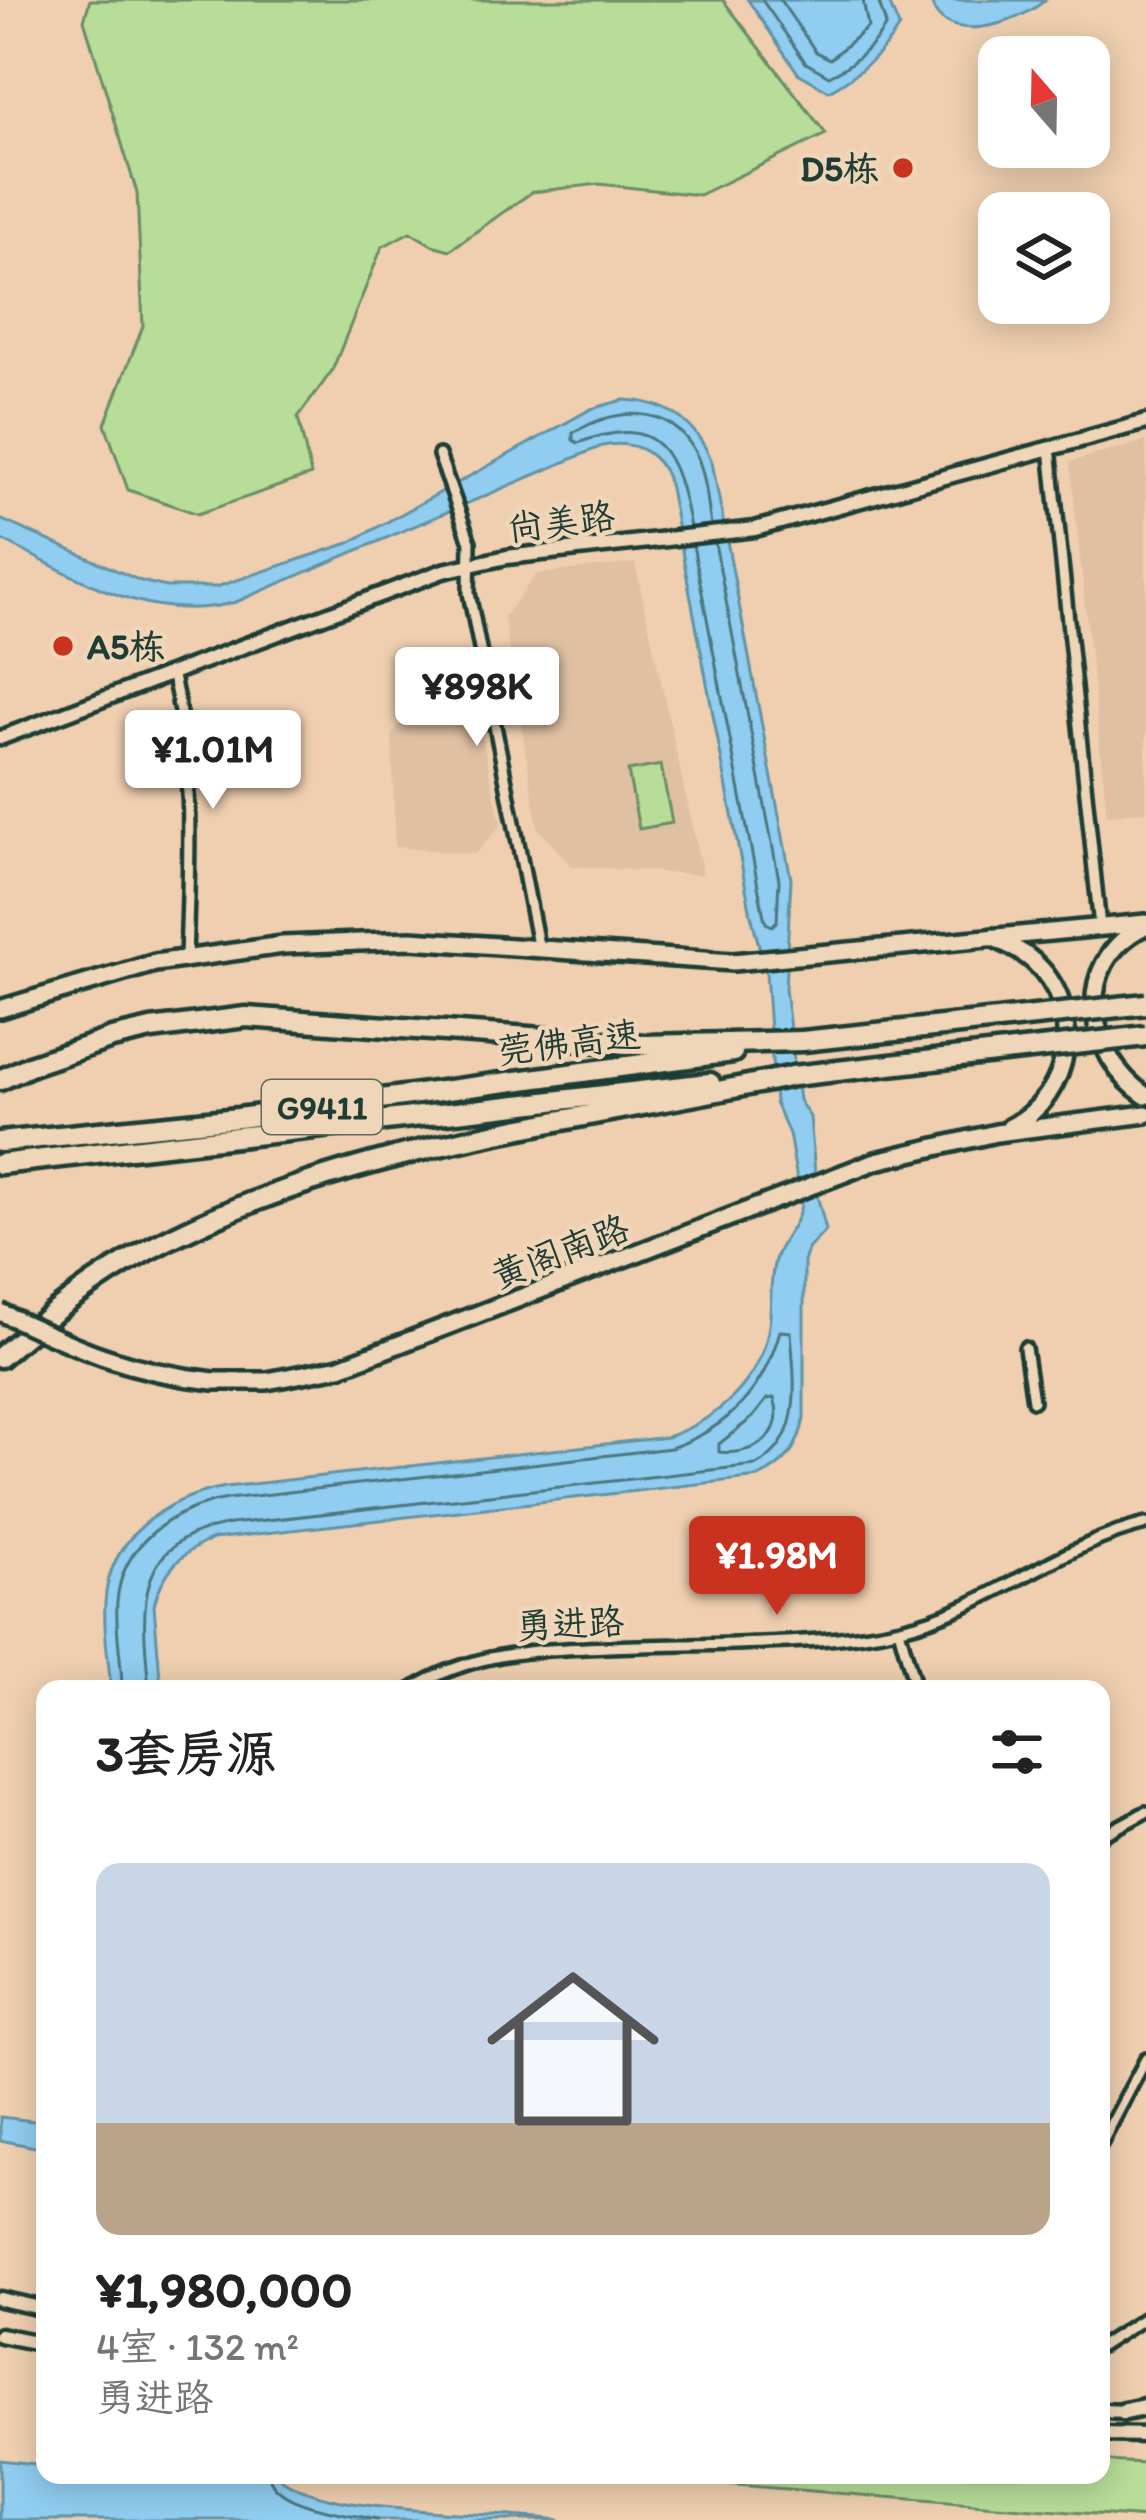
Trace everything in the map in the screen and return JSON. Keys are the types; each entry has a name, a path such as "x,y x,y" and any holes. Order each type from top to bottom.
{"highway":[{"name":"莞佛高速","path":"0,1142 238,1118 803,1041 1146,1004"},
{"path":"0,1080 71,1050 151,1029 246,1017 645,1045 803,1041"},
{"path":"0,1357 109,1273 228,1212 364,1165 644,1098 1146,1036"},
{"name":"莞佛高速","path":"0,1164 644,1098"}],"main road":[{"path":"0,1009 155,963 347,941 433,941 733,962 1146,924"},
{"path":"1146,924 1114,950 1095,995 1095,1020 1112,1066 1146,1096"},
{"path":"992,938 1034,962 1049,979 1066,1022 1067,1046 1052,1090 1036,1109 996,1133"},
{"name":"黄阁南路","path":"0,1312 98,1358 166,1375 267,1381 340,1366 876,1161 996,1133 1146,1114"},
{"path":"1123,2412 1146,2410"}],"street":[{"name":"尚美路","path":"0,738 401,584 470,564 755,529 1146,422"},
{"path":"1050,448 1100,927"},
{"path":"439,454 470,542 469,593 539,950"},
{"path":"172,672 189,773 186,958"},
{"path":"1025,1348 1033,1401"},
{"name":"勇进路","path":"428,1680 446,1670 513,1651 841,1638 899,1629 966,1606 1073,1548 1146,1524"},
{"path":"899,1629 913,1680"},
{"path":"1110,1831 1146,1812"},
{"path":"1110,2127 1146,2059"},
{"path":"0,2300 36,2307"},
{"path":"1110,2340 1146,2317"},
{"path":"0,2335 36,2342"},
{"path":"1110,2411 1123,2412"},
{"path":"1110,2434 1146,2435"}],"shaded area":[{"path":"1146,441 1146,811 1107,815 1070,462"},
{"path":"635,563 703,875 571,866 538,828 504,617 536,574"},
{"path":"472,691 501,825 475,854 395,847 392,735 407,714"}],"green space":[{"path":"90,0 723,0 826,134 699,195 599,184 532,192 450,250 410,232 382,247 332,371 298,417 311,475 198,514 128,490 105,424 143,326 137,193 84,20"},
{"path":"661,765 672,823 639,829 628,771"},
{"path":"1110,2461 1146,2463 1146,2518 725,2484 1110,2484"}],"water":[{"path":"748,0 888,0 899,27 868,64 829,91 798,73"},
{"path":"931,0 1045,0 1001,23 965,28 938,15"},
{"path":"623,400 653,404 688,425 712,462 791,879 785,989 799,1100 810,1117 817,1195 826,1230 808,1249 804,1262 804,1419 798,1438 784,1461 759,1477 213,1539 174,1564 158,1593 154,1605 160,1680 110,1680 105,1603 117,1558 144,1524 183,1500 226,1487 667,1437 720,1409 757,1364 769,1326 775,1260 801,1202 789,1134 775,1103 766,972 751,915 670,488 654,458 637,447 602,446 236,602 204,608 143,602 85,582 0,539 0,519 141,581 166,587 216,587 349,543 591,409"},
{"path":"0,2117 36,2121 36,2147 0,2140"},
{"path":"0,2460 36,2464 36,2484 290,2484 368,2505 559,2520 0,2520"}],"place":[{"name":"D5栋","path":"903,168"},
{"name":"A5栋","path":"63,646"}]}
